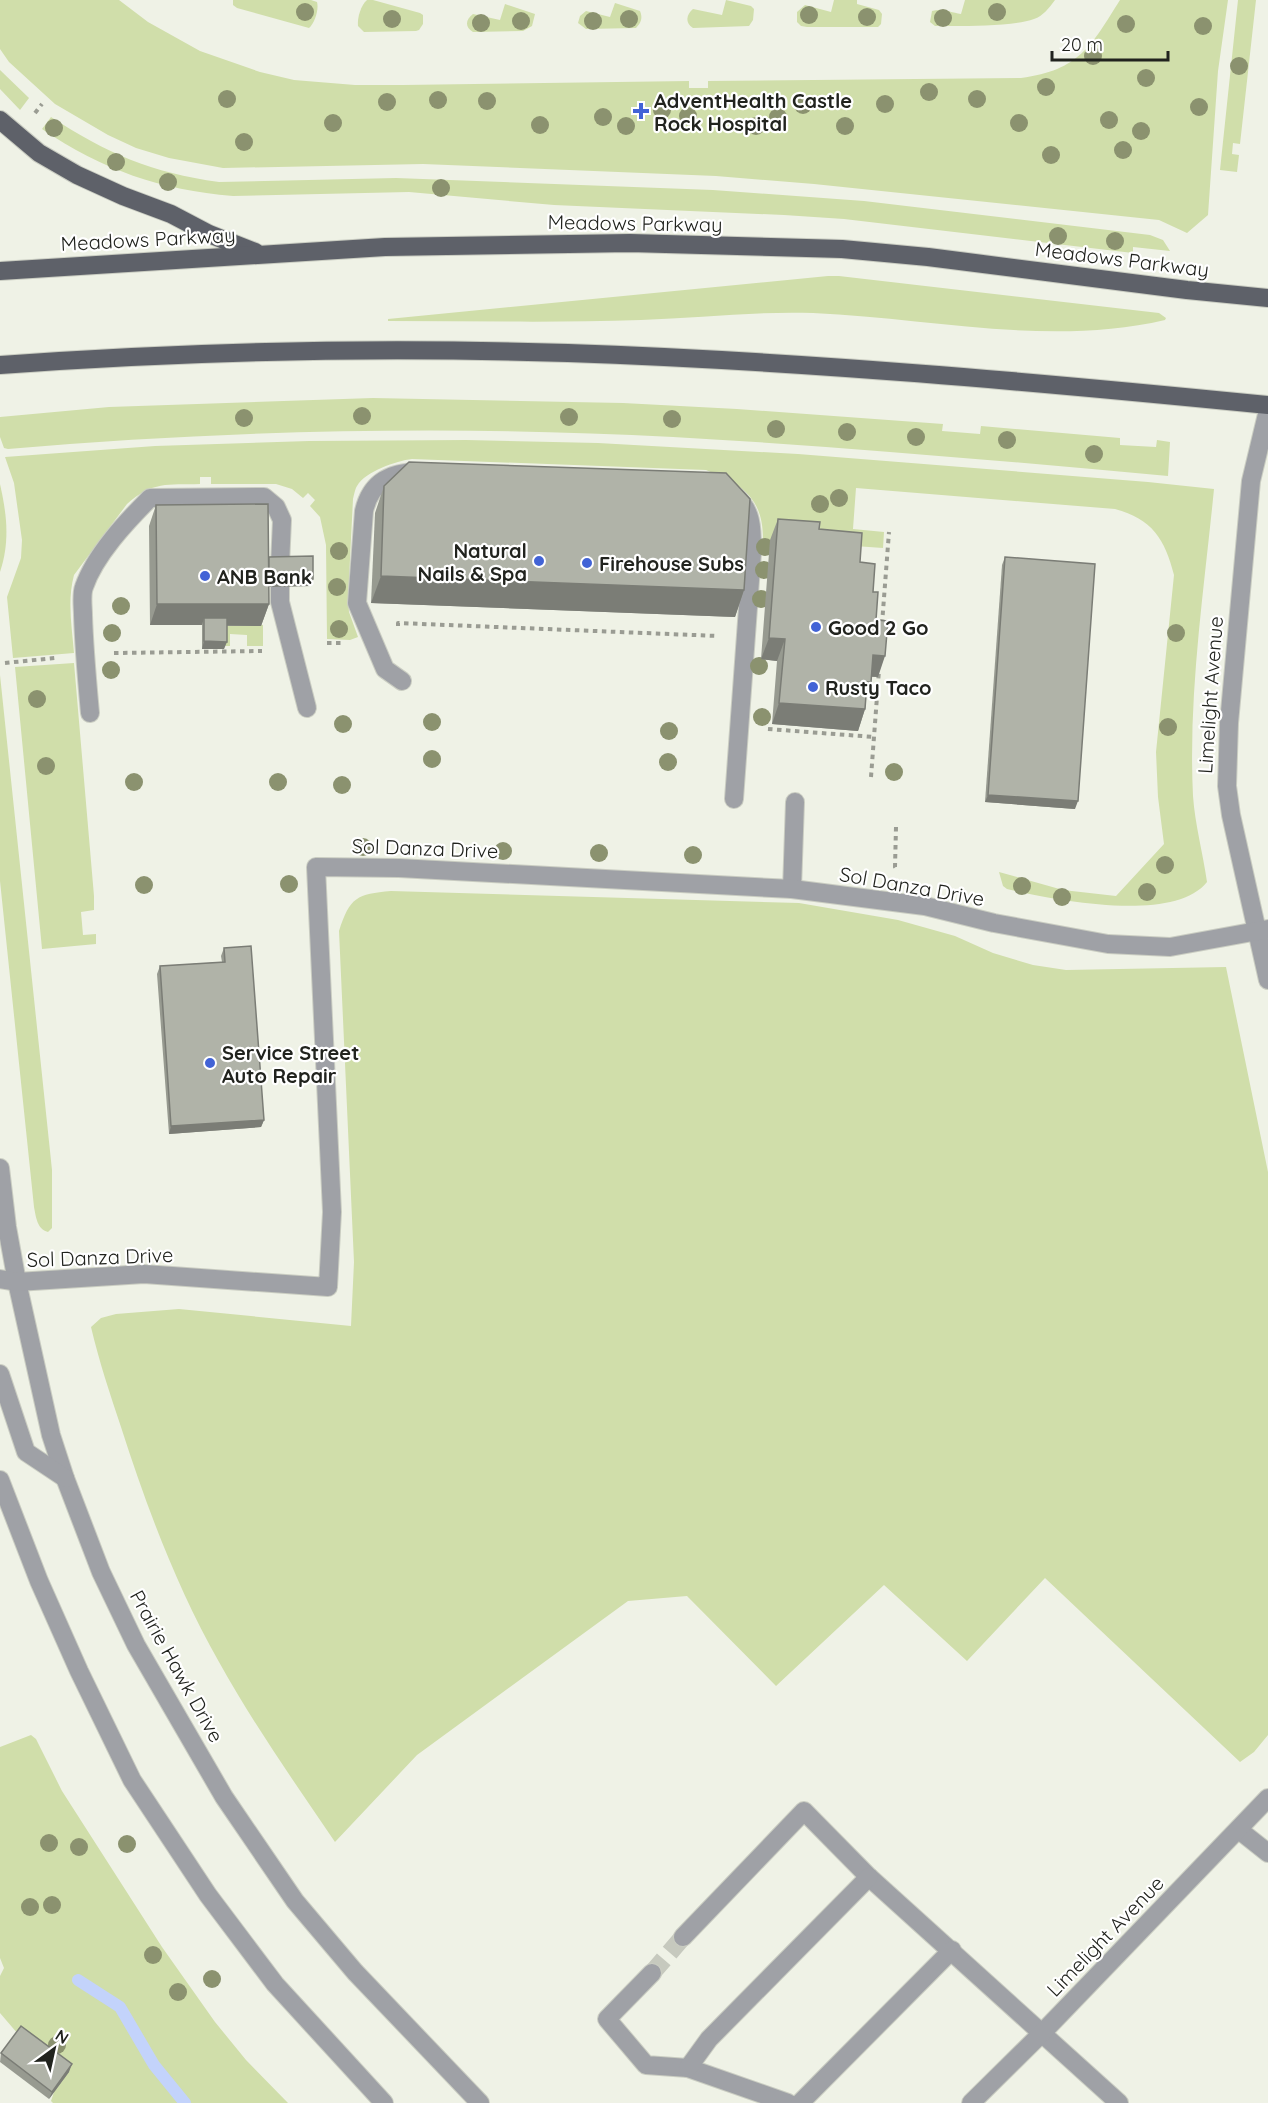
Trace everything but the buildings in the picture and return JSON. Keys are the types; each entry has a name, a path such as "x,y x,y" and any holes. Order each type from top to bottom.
{"main road":[{"path":"0,120 39,153 77,175 262,255"},
{"name":"Meadows Parkway","path":"0,271 385,247 630,243 842,249 928,257 1268,298"},
{"path":"0,365 120,356 254,353 425,350 569,353 840,368 1268,405"}],"street":[{"name":"Limelight Avenue","path":"1268,410 1251,481 1231,699 1227,786 1231,815 1263,930 1268,980"},
{"path":"402,681 385,669 357,603 364,511 367,499 375,487 387,478 401,472 431,472"},
{"path":"724,487 740,500 749,514 753,553 734,798"},
{"path":"90,713 84,651 83,589 95,565 111,543 130,518 150,498 264,497 276,507 282,520 280,565"},
{"path":"280,587 280,602 307,708"},
{"path":"792,889 795,802"},
{"name":"Sol Danza Drive","path":"9,1281 144,1274 328,1287 332,1212 316,867 399,868 792,889 925,906 994,923 1108,944 1170,947 1263,930"},
{"name":"Prairie Hawk Drive","path":"0,1168 7,1227 9,1281 49,1424 65,1478 101,1572 136,1645 224,1797 295,1901 355,1972 480,2103"},
{"path":"0,1374 26,1452 65,1478"},
{"path":"0,1480 52,1611 132,1780 208,1895 275,1984 384,2103"},
{"name":"Limelight Avenue","path":"971,2103 1043,2032 1268,1798"},
{"path":"683,1937 804,1811 869,1877 1119,2103"},
{"path":"1239,1830 1268,1853"},
{"path":"688,2068 709,2039 869,1877"},
{"path":"800,2103 952,1950"},
{"path":"652,1973 608,2019 646,2064 688,2068 788,2103"}],"path":[{"path":"882,634 889,532"},
{"path":"398,630 398,623 718,636"},
{"path":"106,654 263,651"},
{"path":"5,663 62,658"},
{"path":"871,777 879,668"},
{"path":"766,729 874,736"},
{"path":"896,827 895,867 898,871"}],"green space":[{"name":"AdventHealth Castle Rock Hospital","path":"0,0 119,0 148,22 200,51 260,72 294,80 355,85 689,81 689,88 708,88 708,81 1021,78 1057,69 1071,62 1091,43 1120,0 1228,0 1218,71 1208,215 1187,233 1159,220 716,176 423,164 223,168 169,158 136,148 108,135 55,104 9,62 0,49"},
{"path":"233,0 311,0 317,2 317,8 315,19 309,28 237,8 233,5"},
{"path":"367,0 420,13 423,15 423,24 416,31 364,32 358,26 358,19 361,8"},
{"path":"726,0 751,6 754,9 753,20 749,26 693,28 689,24 688,16 693,9 722,15"},
{"path":"834,0 857,0 857,4 879,10 882,14 881,24 878,27 807,27 797,22 797,12 805,5 831,12"},
{"path":"965,0 1055,0 1040,16 1025,22 1000,25 935,26 930,22 932,11 943,10 961,14"},
{"path":"1238,0 1256,0 1240,144 1233,143 1232,154 1239,155 1237,172 1220,170"},
{"path":"615,3 640,11 641,20 636,28 586,29 578,23 580,16 586,11 610,17"},
{"path":"505,4 535,14 532,26 523,31 473,32 468,28 469,18 473,14 500,20"},
{"path":"0,70 29,98 20,110 0,89"},
{"path":"51,117 91,141 130,160 172,173 219,182 396,178 713,190 864,201 1150,235 1163,240 1170,251 1133,247 1133,253 844,219 554,205 409,192 233,196 206,193 133,176 87,156 42,129"},
{"path":"828,276 1159,313 1166,318 1121,328 1078,331 989,329 813,313 609,321 388,321 388,319"},
{"path":"373,398 623,403 737,409 943,424 942,431 980,434 981,426 1120,438 1120,445 1156,447 1157,440 1170,442 1168,476 859,449 590,433 340,431 174,437 8,449 4,448 0,437 0,417 109,407"},
{"path":"466,440 598,443 798,454 1214,489 1198,642 1192,758 1194,807 1207,882 1191,895 1168,902 1141,906 1112,905 1082,903 1007,889 1003,886 999,872 1063,890 1116,896 1164,844 1158,797 1156,752 1174,575 1166,551 1155,532 1139,518 1115,509 856,488 853,529 884,532 883,548 763,539 759,512 748,494 730,481 706,470 405,460 374,471 361,481 355,490 348,599 349,612 358,637 350,640 327,639 326,545 320,517 310,506 315,500 308,493 303,498 292,489 276,484 211,484 211,477 200,477 200,484 153,488 127,504 74,575 70,604 74,653 13,658 7,597 21,558 22,540 14,483 5,457 155,446 309,441"},
{"path":"0,484 6,528 5,550 0,572"},
{"path":"224,625 263,625 263,646 247,646 247,635 230,634 230,646 224,646"},
{"path":"74,663 94,896 94,910 81,912 83,935 96,934 96,944 42,949 15,667"},
{"path":"0,675 52,1170 52,1228 48,1232 39,1225 34,1207 0,881"},
{"path":"391,891 799,903 898,920 955,936 993,953 1033,965 1066,970 1226,967 1268,1172 1268,1735 1254,1752 1240,1762 1045,1578 967,1661 884,1585 776,1686 687,1596 628,1601 417,1755 335,1842 246,1708 204,1634 176,1576 141,1487 91,1327 101,1318 116,1314 179,1309 351,1326 354,1262 339,931 347,911 356,899"},
{"path":"31,1735 36,1739 62,1791 162,1947 215,2022 246,2060 288,2103 53,2103 51,2101 54,2092 18,2034 0,2013 0,1976 4,1968 0,1958 0,1747"}],"waterway":[{"path":"78,1980 120,2007 154,2065 185,2103"}],"tunnel":[{"path":"652,1973 683,1937"}],"place":[{"name":"AdventHealth Castle Rock Hospital","path":"641,111"},
{"name":"Natural Nails & Spa","path":"539,561"},
{"name":"Firehouse Subs","path":"587,563"},
{"name":"ANB Bank","path":"205,576"},
{"name":"Good 2 Go","path":"816,627"},
{"name":"Rusty Taco","path":"813,687"},
{"name":"Service Street Auto Repair","path":"210,1063"}]}
